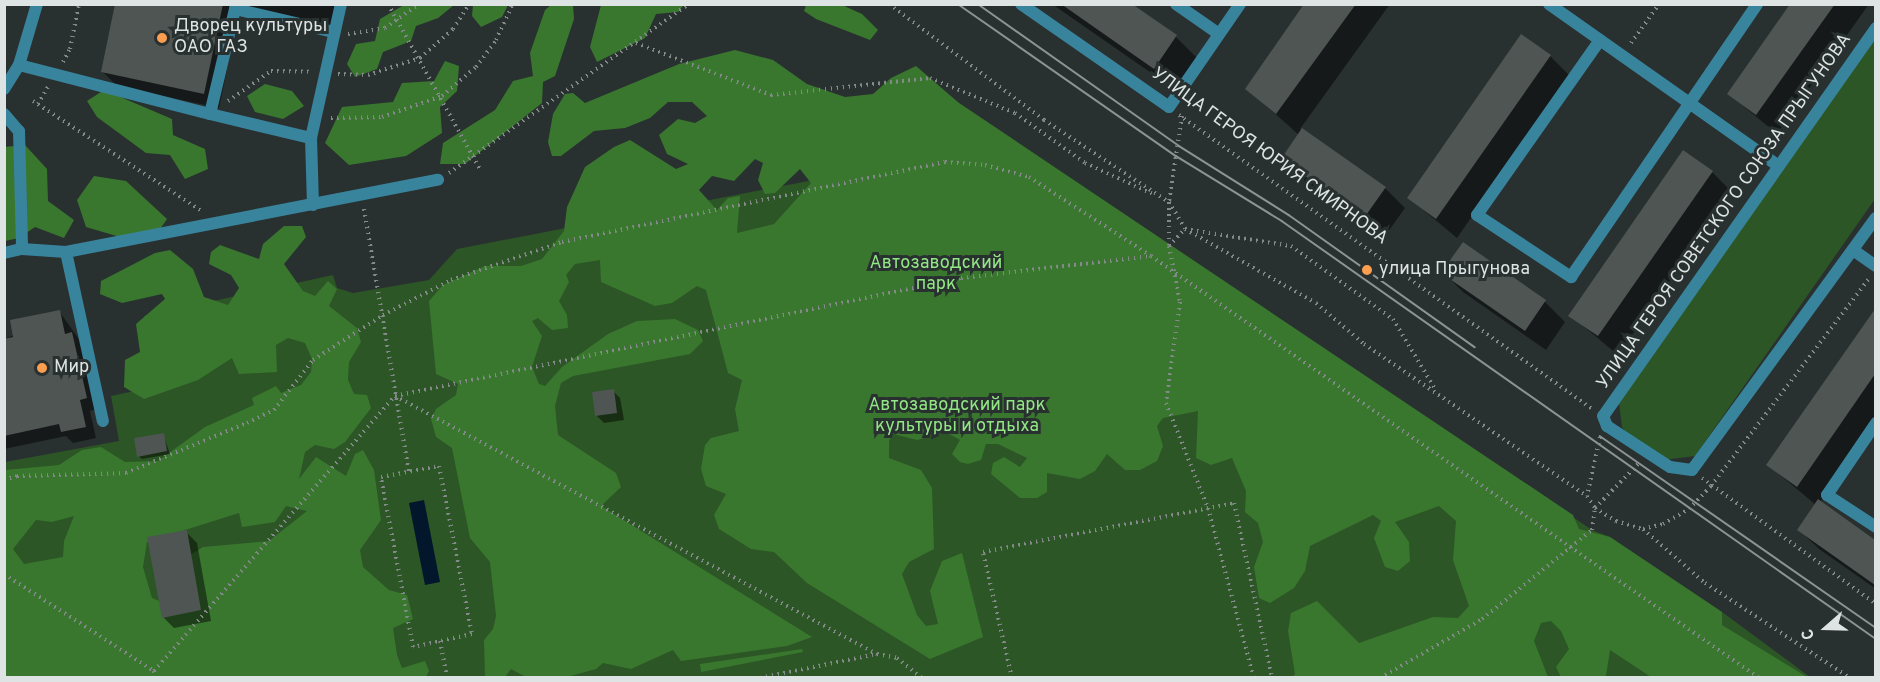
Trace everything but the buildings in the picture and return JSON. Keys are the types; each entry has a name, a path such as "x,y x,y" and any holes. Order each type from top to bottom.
{"street":[{"path":"4,89 19,65 38,4"},
{"path":"313,205 311,138 341,4"},
{"name":"УЛИЦА ГЕРОЯ ЮРИЯ СМИРНОВА","path":"1021,4 1169,107"},
{"path":"1176,4 1219,34"},
{"path":"1169,107 1239,4"},
{"path":"1549,4 1779,166"},
{"path":"1600,40 1477,215 1570,277 1757,4"},
{"path":"210,114 236,9 334,32"},
{"name":"УЛИЦА ГЕРОЯ СОВЕТСКОГО СОЮЗА ПРЫГУНОВА","path":"1605,421 1875,28"},
{"path":"19,65 55,76 311,138"},
{"path":"4,114 19,131 22,249"},
{"path":"4,253 22,249 66,252 438,180"},
{"path":"1605,421 1646,453 1670,467 1692,470 1875,218"},
{"path":"1853,250 1875,266"},
{"path":"66,252 103,421"},
{"path":"1875,423 1827,495 1875,527"}],"path":[{"path":"79,4 70,49 55,76 35,102 220,223"},
{"path":"388,4 442,96 481,171"},
{"path":"334,32 369,33 398,22 419,4"},
{"path":"210,114 270,71 368,75 420,58 453,29 469,4"},
{"path":"316,115 348,120 382,117 442,96 476,68 496,40 513,4"},
{"path":"438,180 689,4"},
{"path":"889,4 1044,120 1169,202 1185,229 1316,303 1364,344 1587,496 1595,508 1646,453"},
{"path":"1622,56 1659,4"},
{"path":"636,43 771,95 930,78 1015,113 1085,163 1169,202"},
{"name":"УЛИЦА ГЕРОЯ ЮРИЯ СМИРНОВА","path":"1169,107 1605,421"},
{"path":"1182,117 1169,202 1169,246 1180,302 1166,403 1208,508 1254,678"},
{"path":"4,480 16,476 126,473 247,423 274,410 313,360 383,315 451,280 562,242 945,162 985,165 1029,177 1152,256 1574,546 1759,678"},
{"path":"362,196 408,471"},
{"path":"1169,246 1185,229"},
{"path":"1185,229 1291,246 1393,319 1437,392"},
{"path":"154,671 395,396 961,278 1152,256"},
{"path":"395,396 877,654 897,658 922,678"},
{"path":"1587,496 1597,445 1605,421"},
{"path":"439,466 472,634 413,646 381,477 408,471 439,466"},
{"path":"1692,470 1875,604"},
{"path":"1012,678 983,552 1233,503 1272,678"},
{"path":"1643,529 1706,583 1850,678"},
{"path":"1380,678 1482,619 1592,530"},
{"path":"4,574 154,671 155,678"},
{"path":"440,641 447,678"},
{"path":"760,678 877,654"}],"green space":[{"path":"473,4 508,5 502,17 481,27 472,16"},
{"path":"601,4 684,5 678,12 656,14 645,38 597,62 590,47"},
{"path":"404,5 454,5 438,18 416,26 411,41 383,52 377,69 355,77 347,64 356,44 375,41 380,19"},
{"path":"551,5 573,5 574,19 555,76 543,82 542,103 465,164 440,164 443,143 495,110 513,81 533,76 530,53 545,10"},
{"path":"806,5 842,5 862,14 878,30 870,40 816,19 804,11"},
{"path":"1875,37 1875,199 1695,456 1663,460 1628,436 1622,427 1619,403"},
{"name":"Автозаводский парк","path":"735,50 773,60 807,84 845,97 873,94 891,78 916,66 959,103 1573,515 1579,529 1610,537 1722,612 1722,625 1807,677 1651,677 1610,650 1606,676 1561,677 1556,667 1569,649 1561,631 1551,621 1541,623 1534,641 1548,677 1292,677 1295,674 1288,631 1291,613 1317,601 1359,643 1433,617 1458,618 1469,606 1453,560 1456,521 1439,506 1395,522 1409,542 1410,561 1398,571 1385,567 1374,538 1381,521 1373,515 1310,546 1305,571 1294,588 1270,603 1259,598 1254,567 1263,542 1258,523 1245,512 1246,491 1232,458 1211,465 1196,458 1198,411 1163,418 1157,426 1163,446 1157,461 1140,470 1125,470 1107,454 1095,471 1080,479 1047,473 1047,492 1037,498 1020,498 991,474 993,463 1004,457 1020,467 1027,458 998,444 986,444 981,460 968,464 960,462 952,454 960,440 946,432 917,440 893,434 889,441 889,458 921,470 932,488 934,549 909,562 902,574 917,615 926,626 938,624 930,591 942,561 962,553 983,637 930,659 807,583 774,552 751,549 719,529 714,515 726,494 706,486 701,469 705,445 711,438 739,431 735,409 742,380 728,373 706,290 697,286 672,303 655,306 601,282 600,260 575,264 566,275 569,282 559,301 567,315 568,328 552,330 538,318 532,321 542,336 532,367 539,384 545,386 562,367 608,334 637,321 675,319 698,330 703,341 690,354 573,376 561,383 555,406 558,435 616,473 621,487 601,506 812,637 787,646 681,661 673,650 631,669 603,663 596,669 567,677 526,677 511,669 505,677 485,677 484,640 493,629 496,616 490,562 470,538 452,448 436,437 431,419 436,409 456,395 458,384 436,374 429,301 443,285 485,266 521,266 542,259 564,231 567,207 585,167 614,147 630,140 676,169 688,164 667,154 659,135 678,119 695,123 707,116 692,102 668,102 650,118 625,128 594,131 561,156 552,156 548,142 553,114 565,94 573,93 585,103 679,64","holes":["755,159 763,163 758,180 765,194 775,193 800,169 811,183 774,224 737,233 740,196 728,198 717,210 699,190 712,176 734,181"]},
{"path":"445,61 459,66 457,91 440,107 442,133 406,156 349,165 325,143 342,107 393,102 402,83 434,81"},
{"path":"265,84 292,91 304,106 283,119 255,112 247,96"},
{"path":"104,90 172,119 173,135 205,149 208,169 185,179 170,155 146,153 97,117 87,101"},
{"name":"Автозаводский парк культуры и отдыха","path":"959,103 1592,530 1610,537 1722,612 1810,677 5,678 5,462 119,441 111,396 157,386 144,316 333,275 337,288 353,293 429,280 457,249 917,160"},
{"path":"25,145 47,169 48,201 74,220 64,238 35,227 19,238 5,241 4,147"},
{"path":"94,176 126,181 167,219 158,232 120,237 86,227 77,200"},
{"path":"284,226 302,226 306,237 284,264 303,291 315,296 328,281 337,289 329,306 357,328 361,342 349,362 348,380 354,394 367,395 371,408 345,442 334,449 315,445 305,452 299,479 316,457 346,476 355,454 363,450 374,470 381,520 360,550 363,567 389,590 407,595 413,619 393,628 397,655 402,668 425,661 429,671 426,677 5,678 5,470 59,465 82,450 101,447 125,462 158,461 205,427 254,405 252,398 276,386 281,393 301,385 311,372 312,359 305,343 288,338 276,345 277,372 239,374 232,358 198,380 144,399 124,387 125,360 140,352 136,324 165,299 162,294 122,303 100,294 101,281 155,253 170,250 193,269 204,297 228,305 239,288 231,275 209,264 211,252 220,245 259,259 263,244","holes":["286,506 307,511 269,541 203,547 190,555 164,603 152,598 143,567 147,542 239,513 242,527 275,522","74,516 64,541 63,557 24,564 13,549 36,520 52,522"]},
{"path":"802,649 803,652 701,672 700,664"}],"water":[{"path":"424,500 440,582 425,585 409,503"}],"tram line":[{"path":"958,4 1176,156 1282,221 1876,639"},
{"path":"978,4 1179,146 1289,215 1475,347"},
{"path":"1600,436 1876,628"}],"place":[{"name":"Дворец культуры ОАО ГАЗ","path":"162,38"},
{"name":"улица Прыгунова","path":"1367,270"},
{"name":"Мир","path":"42,368"}]}
